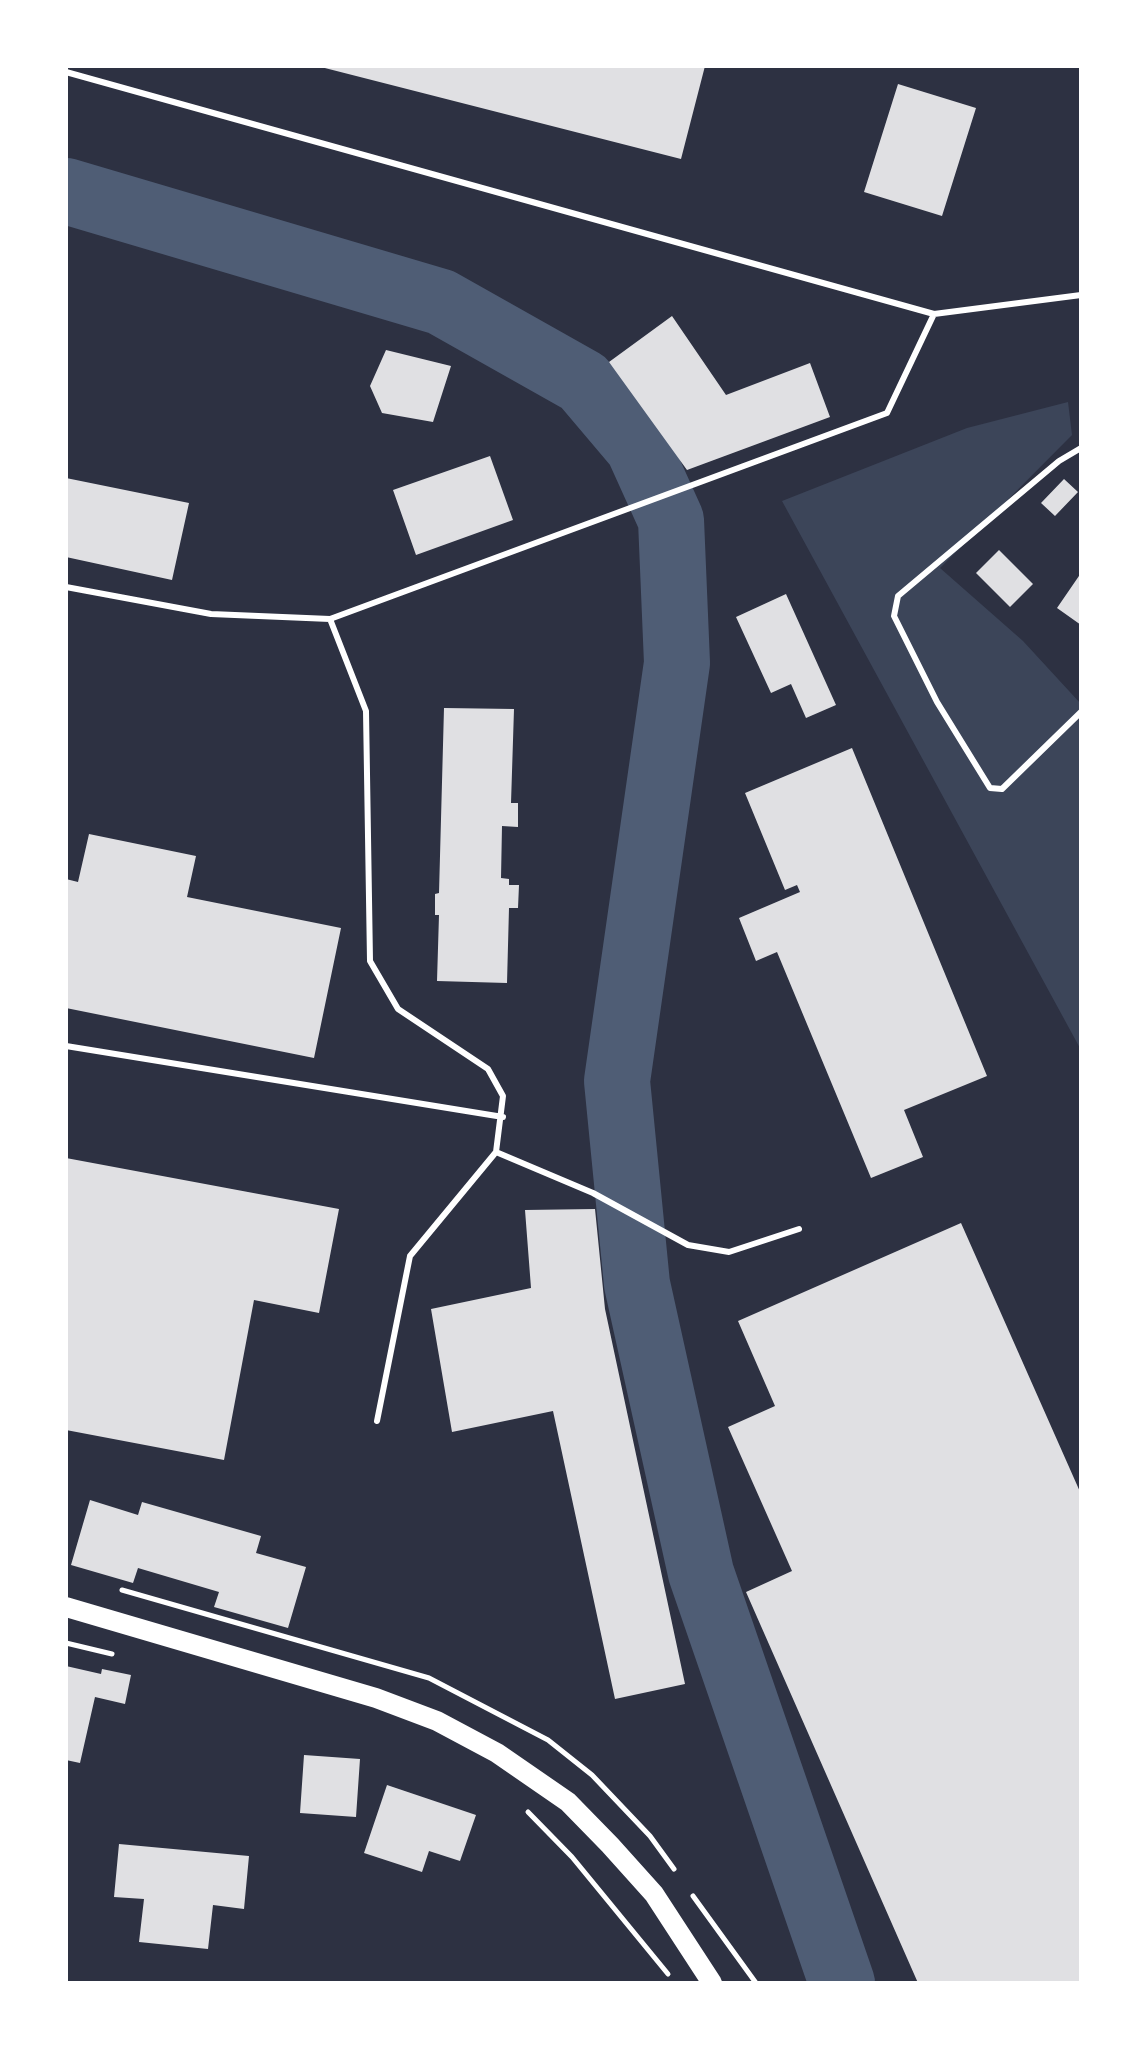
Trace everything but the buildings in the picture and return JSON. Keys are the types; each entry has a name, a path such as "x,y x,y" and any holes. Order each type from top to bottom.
{"main road":[{"path":"66,1607 376,1698 437,1721 497,1753 568,1802 610,1845 654,1894 712,1983"}],"lane":[{"path":"66,72 934,314 1081,295"},
{"path":"66,587 211,614 330,619 887,413 934,314"},
{"path":"1081,448 1059,461 898,596 894,616 937,702 990,788 1002,789 1081,712"},
{"path":"330,619 366,711 370,961 398,1009 488,1069 503,1096 503,1117 496,1152 410,1256 377,1421"},
{"path":"66,1046 503,1117"},
{"path":"496,1152 593,1193 688,1245 729,1252 799,1229"}],"path":[{"path":"66,1643 122,1656"},
{"path":"521,1805 572,1857 673,1980"}],"shaded area":[{"path":"1068,402 1072,435 940,568 1023,641 1081,704 1081,1050 782,501 967,428"}],"waterway":[{"path":"66,191 441,302 583,382 638,447 671,520 677,663 617,1081 637,1284 701,1573 842,1983"}]}
